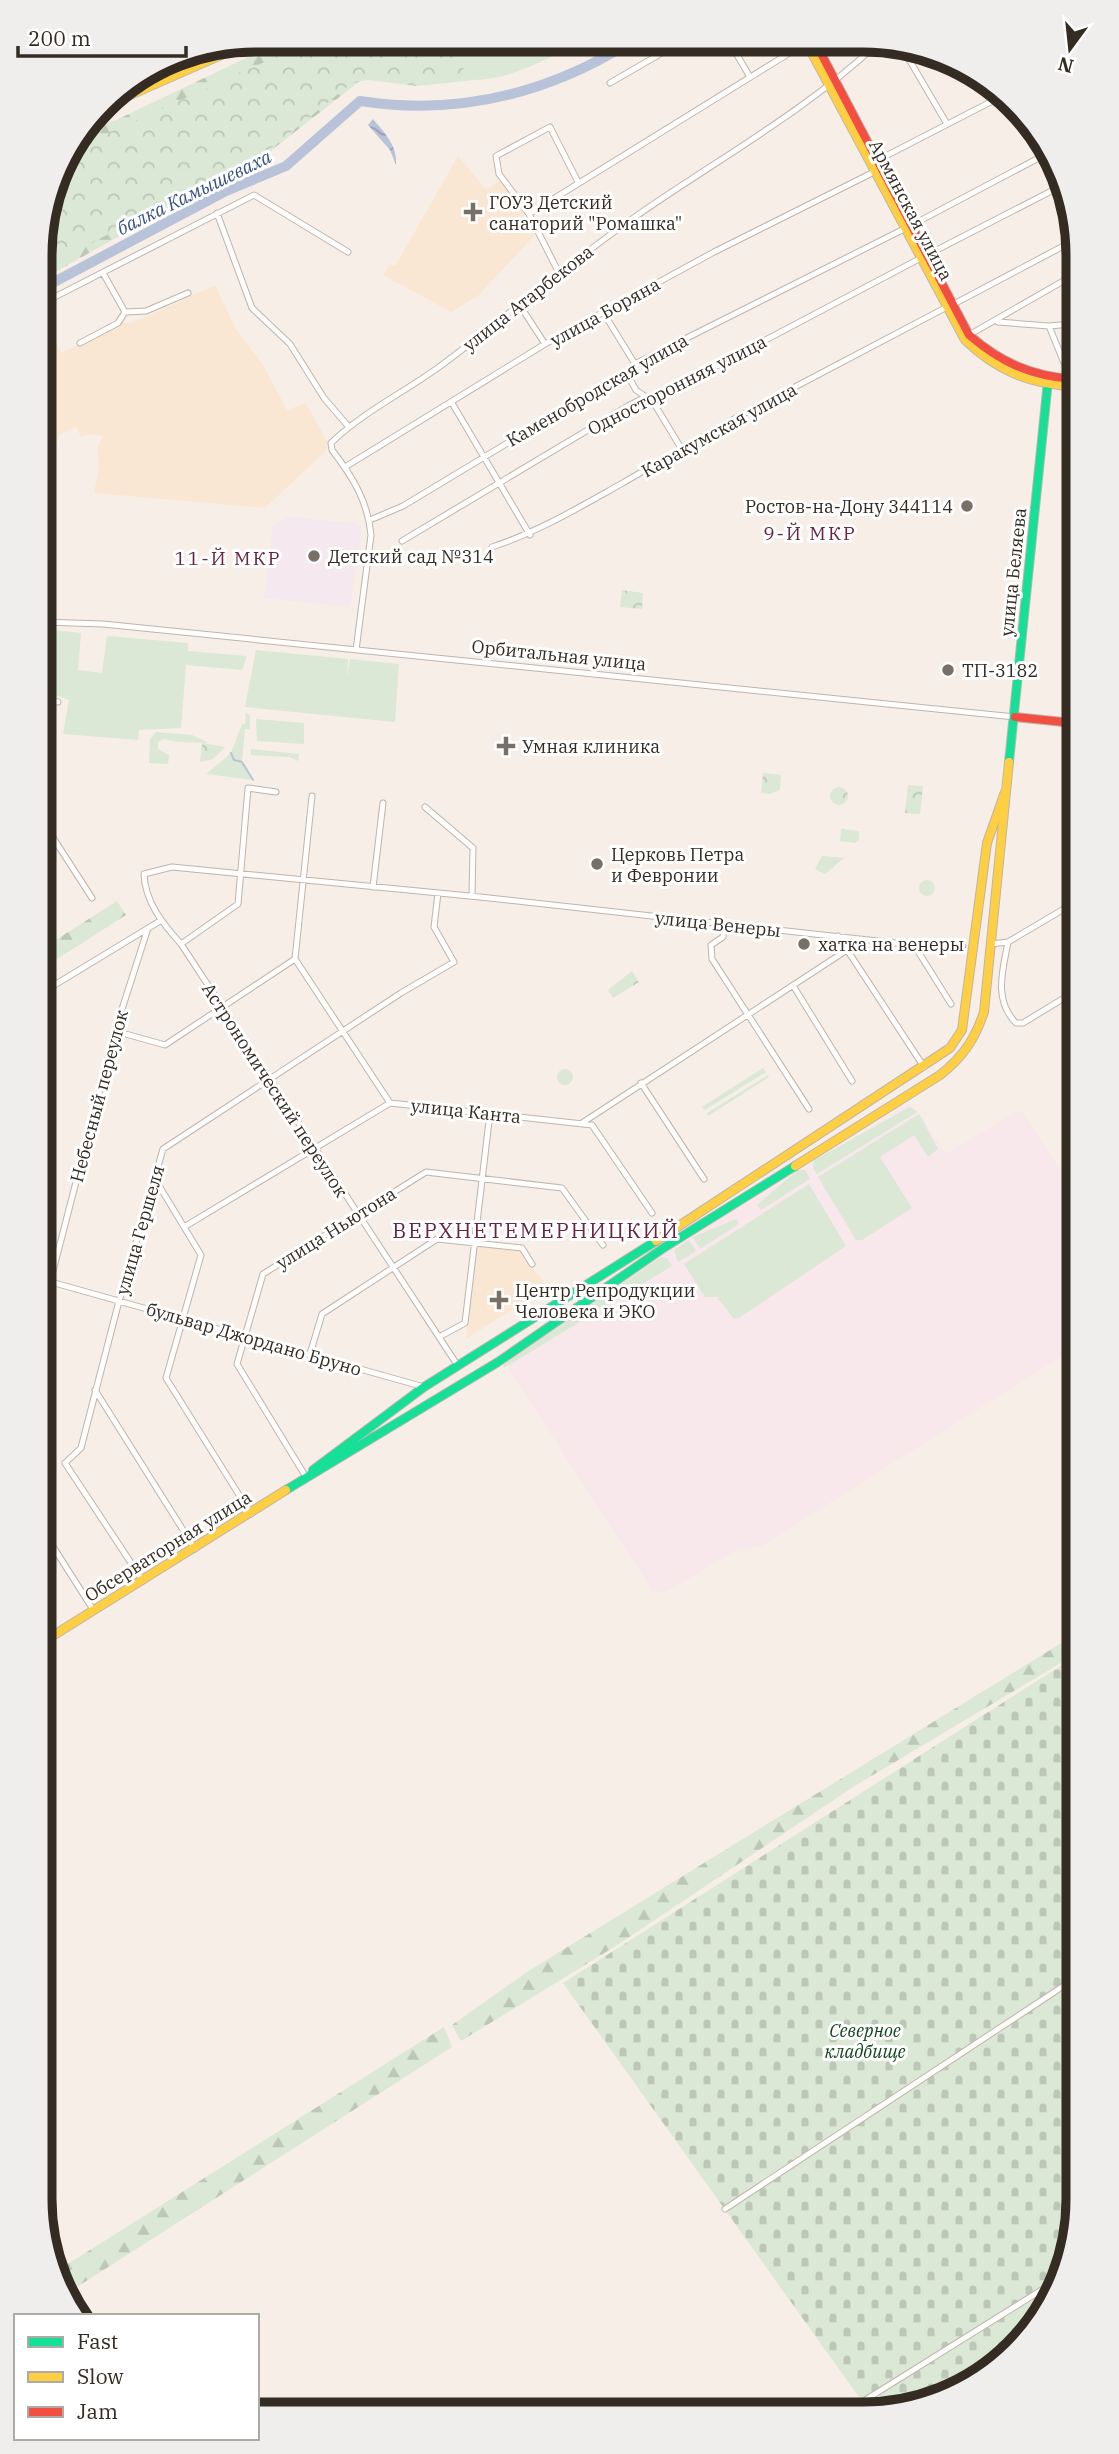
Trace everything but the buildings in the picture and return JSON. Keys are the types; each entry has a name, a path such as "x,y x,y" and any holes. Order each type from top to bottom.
{"main road":[{"name":"Армянская улица","path":"811,52 832,83 876,161 922,257 972,348 993,366 1009,370"},
{"name":"Армянская улица","path":"819,52 874,172 907,227"},
{"path":"141,88 218,56"},
{"name":"Армянская улица","path":"948,306 969,335 1009,370"},
{"path":"1009,370 1066,385"},
{"path":"1048,381 1066,380"},
{"name":"улица Беляева","path":"1015,717 1048,381"},
{"name":"Орбитальная улица","path":"1015,717 1066,722"},
{"name":"Обсерваторная улица","path":"306,1477 414,1415 550,1327 665,1247 942,1073 970,1049 984,1012 1015,717"},
{"name":"Обсерваторная улица","path":"52,1636 251,1514 306,1477 424,1387 682,1224 924,1068 950,1048 962,1030 979,899 993,819 1008,786"},
{"path":"979,899 989,901 994,911"},
{"path":"845,1134 842,1126 847,1116"},
{"path":"539,1312 547,1318 550,1327"},
{"path":"404,1401 407,1410 414,1415"}],"street":[{"path":"610,83 663,52"},
{"path":"735,52 750,77"},
{"path":"529,214 791,52"},
{"name":"улица Атарбекова","path":"345,467 332,450 331,443 348,426 405,392 630,220 832,83 867,52"},
{"path":"909,58 947,124"},
{"path":"876,161 994,100"},
{"path":"559,273 529,214 499,174 495,156 550,127 578,182"},
{"name":"Каменобродская улица","path":"370,520 403,506 482,457 627,374 635,364 1040,157"},
{"name":"улица Боряна","path":"345,467 545,344 714,251 874,172"},
{"name":"Односторонняя улица","path":"402,541 498,483 649,399 1055,189"},
{"path":"53,298 254,195 348,252"},
{"path":"217,213 252,308 290,344 324,398 348,426"},
{"name":"Каракумская улица","path":"492,547 530,535 681,448 708,437 732,420 1066,245"},
{"path":"103,273 125,312"},
{"path":"969,335 997,322 1066,280"},
{"path":"125,312 146,311 188,293"},
{"path":"519,304 545,344"},
{"path":"80,343 118,323 125,312"},
{"path":"603,313 635,364"},
{"path":"997,322 1066,325"},
{"path":"1049,326 1064,363"},
{"path":"627,374 636,390 649,399 681,448"},
{"path":"452,403 530,535"},
{"path":"345,467 368,510 371,535 356,650"},
{"name":"Орбитальная улица","path":"53,622 103,624 1015,717"},
{"path":"53,700 58,702"},
{"path":"181,944 238,904 248,788 276,792"},
{"path":"312,796 295,959 390,1103"},
{"path":"373,887 383,803"},
{"path":"425,807 473,848 472,896"},
{"path":"53,837 92,898"},
{"name":"улица Венеры","path":"172,867 472,896 914,945 963,946"},
{"name":"Астрономический переулок","path":"172,867 144,874 145,888 160,921 181,944 220,1008 458,1366"},
{"name":"улица Гершеля","path":"143,1581 65,1463 81,1448 119,1301 163,1149 454,962 434,928 438,893"},
{"path":"991,944 1008,942 1066,908"},
{"path":"53,986 160,921"},
{"path":"724,925 723,937 711,945 712,959 809,1109"},
{"name":"Небесный переулок","path":"52,1264 115,1031 148,928"},
{"path":"838,936 924,1068"},
{"path":"1008,942 1000,988 1010,1017 1016,1023 1023,1023 1066,997"},
{"path":"914,945 951,1004"},
{"path":"582,1123 847,950"},
{"path":"115,1031 165,1045 295,959"},
{"path":"794,987 852,1081"},
{"path":"641,1083 704,1179"},
{"name":"улица Канта","path":"184,1227 390,1103 582,1123"},
{"path":"439,1338 465,1323 490,1113"},
{"path":"582,1123 598,1130 652,1213"},
{"name":"улица Ньютона","path":"306,1477 237,1364 263,1274 426,1172 562,1188 603,1245"},
{"path":"155,1179 201,1255 166,1378 251,1514"},
{"path":"310,1354 322,1314 437,1239 522,1248 532,1264"},
{"name":"бульвар Джордано Бруно","path":"52,1282 424,1387"},
{"path":"95,1390 195,1549"},
{"path":"52,1546 94,1611"},
{"path":"725,2209 1066,1985"},
{"path":"862,2402 1045,2288"}],"shaded area":[{"name":"ГОУЗ Детский санаторий \"Ромашка\"","path":"458,156 486,189 501,180 508,186 535,235 478,296 451,312 383,275 390,264 395,266"},
{"path":"215,285 236,329 262,363 287,410 306,403 328,443 326,451 265,508 94,493 99,463 97,449 102,436 90,434 81,437 76,427 60,434 53,445 53,338 62,353 120,323 132,323"},
{"name":"Детский сад №314","path":"288,517 355,523 362,528 350,607 264,598 273,526"},
{"path":"909,1104 920,1114 946,1154 1017,1111 1022,1112 1066,1178 1066,1354 760,1547 740,1548 668,1591 659,1593 652,1590 508,1368 507,1362 623,1279"},
{"name":"Центр Репродукции Человека и ЭКО","path":"476,1244 521,1249 547,1287 466,1339"}],"green space":[{"path":"559,52 516,72 474,80 449,53"},
{"path":"257,53 396,53 268,153 53,273 56,216 68,178 80,154 103,122 114,121"},
{"path":"285,53 449,53 474,80 417,86 368,80 353,82 274,146 53,264 56,216 68,178 94,134 108,133"},
{"path":"622,590 643,593 642,609 620,607"},
{"path":"54,630 81,633 78,670 102,673 107,636 188,643 188,651 247,656 242,670 186,665 181,728 139,730 138,740 63,734 69,700 53,694"},
{"path":"256,650 348,659 347,677 350,659 399,664 395,722 245,707"},
{"path":"246,712 250,716 250,729 245,729 242,761 253,780 206,774 231,753 242,724 245,724"},
{"path":"256,719 304,723 304,744 257,741"},
{"path":"156,732 192,735 209,743 164,739 158,742 158,749 169,755 168,764 149,763 150,739"},
{"path":"202,743 225,747 213,759 200,762"},
{"path":"251,749 299,754 298,761 289,757 251,755"},
{"path":"763,773 781,775 780,790 770,794 761,793"},
{"path":"908,785 923,786 920,814 905,813"},
{"path":"839,787 845,790 848,796 845,802 839,805 833,802 830,796 833,790"},
{"path":"841,829 859,831 859,840 855,843 840,841"},
{"path":"822,856 844,858 825,874 815,869"},
{"path":"927,880 935,888 927,896 919,888"},
{"path":"117,901 126,915 53,962 53,942"},
{"path":"632,971 639,982 613,998 608,990"},
{"path":"763,1068 766,1072 705,1110 702,1107"},
{"path":"562,1069 568,1069 573,1077 571,1083 562,1085 557,1080 557,1074"},
{"path":"768,1075 769,1077 708,1116 707,1113"},
{"path":"910,1107 917,1112 817,1174 813,1168 814,1160"},
{"path":"919,1114 938,1149 928,1157 914,1135 880,1157 912,1208 862,1240 856,1240 818,1177"},
{"path":"798,1170 805,1170 810,1179 761,1210 757,1205"},
{"path":"809,1184 846,1246 734,1319 717,1297 705,1297 684,1264"},
{"path":"736,1219 739,1224 700,1249 693,1237"},
{"path":"689,1240 696,1251 678,1262 674,1250"},
{"path":"661,1257 667,1258 672,1266 504,1368 503,1365"},
{"path":"1066,1640 1066,1660 853,1787 619,1944 461,2041 452,2025 527,1972"},
{"name":"Северное кладбище","path":"1066,1662 1066,2212 1056,2264 1039,2300 1025,2322 987,2360 953,2381 916,2395 862,2402 563,1983"},
{"path":"444,2027 452,2047 74,2289 64,2266"}],"water":[{"path":"373,119 393,146 396,165 390,150 368,125"}],"waterway":[{"name":"балка Камышеваха","path":"53,283 224,192 286,166 360,101 431,106 499,97 565,76 612,52"},
{"path":"231,753 234,760 242,762 253,780"}],"traffic: fast":[{"path":"1009,762 1048,381"},
{"path":"286,1490 498,1362 665,1247 795,1166"},
{"path":"313,1470 424,1387 656,1241"}],"traffic: slow":[{"path":"811,52 965,340 989,360 1014,374 1066,386"},
{"path":"131,94 220,56"},
{"path":"795,1166 940,1075 962,1054 977,1031 984,1012 1009,762"},
{"path":"656,1241 950,1048 962,1030 987,843 1005,792"},
{"path":"52,1636 286,1490"}],"traffic: jam":[{"path":"820,52 969,335 992,353 1017,366 1043,375 1066,378"},
{"path":"1015,717 1066,722"}],"place":[{"name":"ГОУЗ Детский санаторий \"Ромашка\"","path":"473,212"},
{"name":"Ростов-на-Дону 344114","path":"967,506"},
{"name":"Детский сад №314","path":"314,556"},
{"name":"ТП-3182","path":"948,670"},
{"name":"Умная клиника","path":"506,746"},
{"name":"Церковь Петра и Февронии","path":"597,864"},
{"name":"хатка на венеры","path":"804,944"},
{"name":"Центр Репродукции Человека и ЭКО","path":"499,1300"}],"district":[{"name":"9-Й МКР","path":"810,533"},
{"name":"11-Й МКР","path":"228,558"},
{"name":"ВЕРХНЕТЕМЕРНИЦКИЙ","path":"536,1230"}]}
